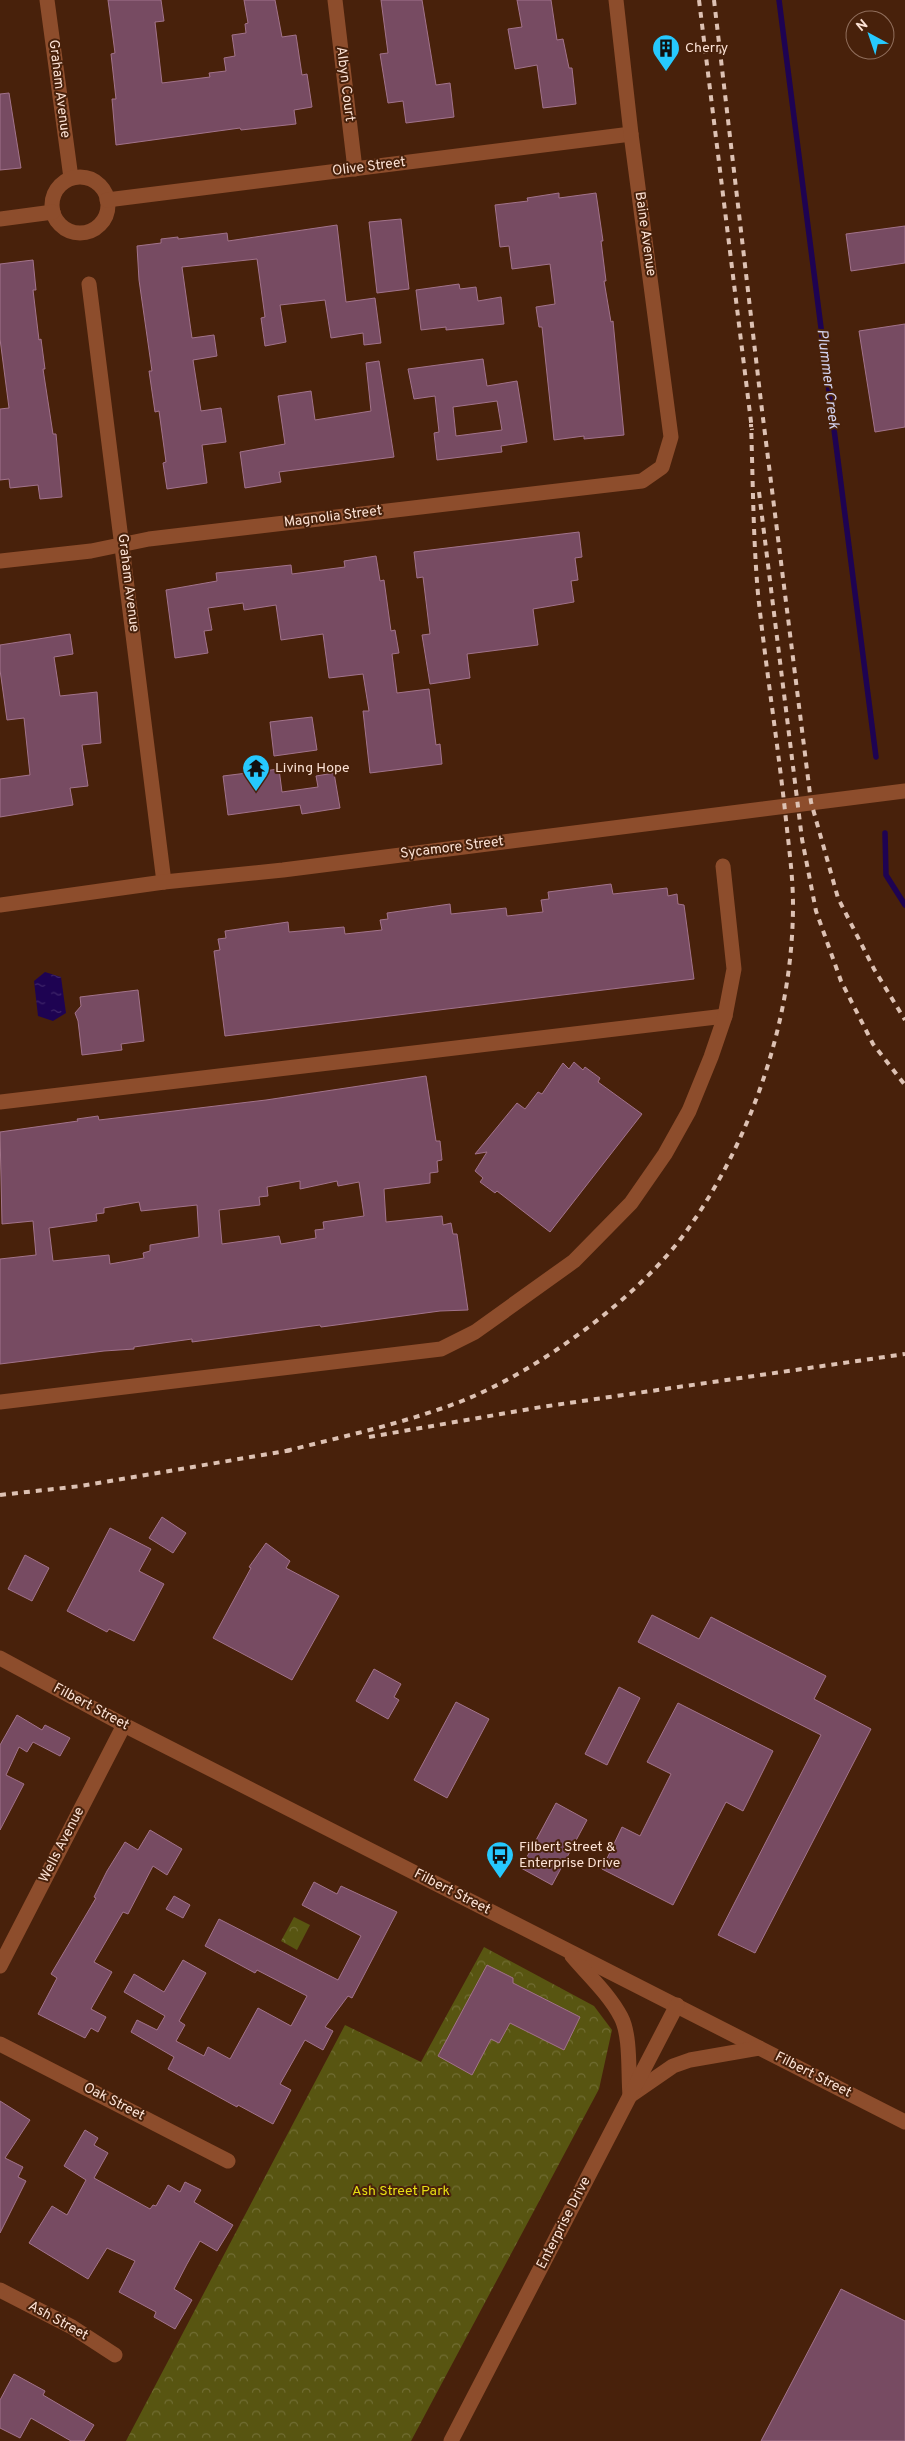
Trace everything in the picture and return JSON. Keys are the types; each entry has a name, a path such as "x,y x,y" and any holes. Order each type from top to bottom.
{"street":[{"name":"Graham Avenue","path":"47,0 70,178"},
{"name":"Albyn Court","path":"335,0 355,169"},
{"name":"Baine Avenue","path":"616,0 631,134 671,437 662,467"},
{"name":"Olive Street","path":"108,200 631,134"},
{"path":"70,178 86,178 95,181 102,188 108,200 106,216 101,225 93,231 84,234 73,233 64,229 57,222 53,212 55,193 60,185 70,178"},
{"path":"0,218 53,212"},
{"name":"Graham Avenue","path":"89,284 123,543 164,882"},
{"name":"Magnolia Street","path":"0,561 91,551 123,543 642,481 662,467"},
{"name":"Sycamore Street","path":"0,905 164,882 284,870 905,790"},
{"path":"0,1402 431,1350 459,1341 574,1261 631,1202 665,1154 689,1111 712,1057 725,1016 734,969 723,866"},
{"path":"0,1102 725,1016"},
{"name":"Filbert Street","path":"0,1658 124,1724 567,1951 677,2004 905,2122"},
{"name":"Wells Avenue","path":"0,1966 124,1724"},
{"path":"567,1951 608,1997 622,2018 627,2043 630,2096"},
{"name":"Enterprise Drive","path":"451,2441 677,2004"},
{"name":"Oak Street","path":"0,2044 228,2161"},
{"path":"630,2096 673,2066 690,2060 759,2048"},
{"name":"Ash Street","path":"0,2290 72,2327 115,2355"}],"green space":[{"path":"294,1917 310,1925 297,1950 281,1941"},
{"name":"Ash Street Park","path":"484,1947 594,2006 612,2030 599,2089 411,2441 126,2441 345,2025 421,2062"}],"water":[{"path":"45,972 61,977 66,1013 53,1021 38,1016 34,981"}],"building":[{"path":"108,0 161,0 164,21 155,22 162,83 210,77 209,73 226,71 224,58 235,56 232,35 246,33 245,24 248,23 244,0 275,0 282,37 296,35 302,75 307,74 312,107 294,110 296,124 241,130 240,128 116,145 112,99 116,99 111,54 115,53"},
{"path":"381,0 422,0 436,85 450,83 454,117 406,123 403,101 388,103 380,54 388,53"},
{"path":"517,0 551,0 557,40 563,39 569,68 572,68 576,104 543,108 537,65 515,69 508,29 522,27"},
{"path":"9,93 21,168 0,170 0,94"},
{"path":"559,193 559,198 596,193 603,241 601,241 606,281 604,281 611,322 613,321 624,435 584,439 584,436 554,440 542,327 539,327 536,307 555,304 550,264 512,269 509,246 500,247 495,205 528,201 527,198"},
{"path":"401,219 409,289 377,293 369,222"},
{"path":"337,225 346,302 375,298 381,343 364,345 363,333 331,338 325,300 280,305 286,342 265,346 261,318 265,317 257,259 182,267 192,338 214,335 217,356 193,360 201,411 221,408 226,442 202,445 207,483 167,489 163,463 166,462 159,411 155,412 149,371 152,371 139,280 137,246 161,243 161,239 178,237 178,239 227,233 228,241"},
{"path":"905,226 905,263 851,271 846,234"},
{"path":"33,260 36,290 33,290 39,340 41,339 45,369 43,369 53,434 56,434 62,497 40,499 38,485 10,488 9,479 0,480 0,409 9,408 0,339 0,264"},
{"path":"459,284 460,289 476,287 478,301 501,297 504,324 446,330 446,327 421,330 416,290"},
{"path":"905,324 905,427 875,432 859,331"},
{"path":"483,359 487,386 517,381 527,442 501,446 502,452 437,460 434,433 439,432 435,396 414,399 408,369","holes":["497,401 502,430 456,436 453,407"]},
{"path":"379,361 394,457 279,472 281,482 245,488 240,452 285,444 278,396 311,391 315,420 371,411 366,363"},
{"path":"579,532 582,557 575,558 578,580 571,581 574,602 533,609 538,645 467,654 470,678 430,684 422,635 430,634 423,577 417,578 414,552"},
{"path":"376,556 380,581 384,580 391,631 395,630 399,653 392,654 397,693 429,689 436,745 440,744 442,764 370,773 363,711 369,711 363,674 329,678 323,634 281,640 276,605 244,610 243,603 208,608 212,630 204,631 208,653 175,658 166,590 217,581 216,573 291,565 292,574 345,567 344,561"},
{"path":"70,634 73,654 54,657 60,696 97,692 101,743 82,745 88,786 70,788 73,805 0,817 0,779 30,775 24,718 7,720 0,670 0,645"},
{"path":"312,717 317,750 274,756 270,722"},
{"path":"279,769 282,792 318,787 316,776 334,773 340,808 302,814 300,805 228,815 223,776"},
{"path":"611,884 613,894 667,888 668,896 677,894 678,904 684,905 694,979 225,1036 214,951 220,950 218,939 226,938 225,931 288,922 289,932 344,927 345,934 382,930 380,920 388,919 387,913 450,904 451,914 506,908 507,916 543,912 541,900 549,899 548,892"},
{"path":"138,990 144,1041 121,1044 122,1050 82,1055 78,1021 75,1013 81,1006 80,997"},
{"path":"574,1062 583,1070 585,1067 600,1078 598,1082 642,1114 550,1232 497,1191 495,1193 480,1182 483,1178 475,1171 487,1152 475,1154 517,1103 525,1109 538,1092 542,1094 563,1063 569,1069"},
{"path":"426,1076 436,1141 440,1141 442,1160 437,1161 438,1172 430,1173 430,1183 384,1189 386,1222 442,1216 443,1225 451,1223 453,1234 457,1234 468,1310 440,1311 192,1342 192,1339 134,1347 134,1349 0,1364 0,1259 36,1255 33,1221 2,1224 0,1132 78,1121 77,1119 98,1116 99,1120 266,1100","holes":["300,1181 300,1189 337,1181 338,1186 359,1182 364,1216 323,1222 324,1229 315,1230 316,1238 281,1244 279,1236 222,1244 219,1210 260,1205 259,1197 268,1196 267,1187","139,1202 141,1211 197,1205 199,1237 150,1245 150,1251 143,1253 144,1258 110,1264 109,1255 53,1261 49,1228 97,1221 96,1214 104,1213 104,1208"]},
{"path":"162,1517 186,1533 173,1553 149,1538"},
{"path":"110,1528 151,1549 139,1571 164,1584 134,1641 109,1629 107,1632 67,1611"},
{"path":"266,1543 290,1561 286,1568 339,1596 292,1680 213,1638 251,1568 249,1567"},
{"path":"25,1555 49,1568 32,1601 8,1589"},
{"path":"652,1615 699,1639 711,1617 826,1676 814,1699 871,1729 755,1953 718,1935 821,1735 638,1642"},
{"path":"374,1669 401,1684 394,1697 399,1700 388,1719 356,1701"},
{"path":"619,1687 640,1698 607,1765 585,1754"},
{"path":"456,1702 489,1719 447,1798 414,1780"},
{"path":"678,1703 773,1751 743,1811 726,1802 673,1905 602,1869 622,1827 640,1836 671,1774 647,1762"},
{"path":"17,1715 42,1730 45,1725 70,1738 60,1756 33,1742 27,1752 19,1747 6,1775 24,1784 0,1830 0,1745"},
{"path":"556,1803 587,1820 552,1885 521,1868"},
{"path":"150,1830 182,1849 167,1875 153,1866 128,1914 123,1912 94,1962 112,1972 91,2009 106,2017 98,2032 91,2028 85,2038 38,2014 57,1978 51,1974 96,1898 94,1897 107,1871 125,1842 138,1850"},
{"path":"314,1882 337,1894 341,1886 397,1912 352,1998 348,1996 325,2027 333,2031 323,2050 305,2040 280,2084 291,2090 273,2124 238,2105 237,2107 168,2069 174,2057 131,2032 137,2020 157,2030 165,2016 124,1992 134,1974 164,1992 183,1960 206,1973 179,2021 185,2025 176,2041 204,2056 208,2047 230,2059 258,2008 291,2026 307,1996 257,1970 255,1973 205,1946 219,1919 338,1980 361,1936 302,1905"},
{"path":"174,1896 190,1905 183,1918 166,1909"},
{"path":"487,1965 513,1978 513,1983 580,2017 564,2050 510,2023 499,2043 491,2039 472,2075 438,2056"},
{"path":"0,2101 30,2120 5,2158 23,2167 18,2177 26,2181 0,2233"},
{"path":"85,2130 98,2138 94,2145 108,2153 94,2178 150,2209 153,2205 156,2206 168,2185 180,2192 185,2182 201,2190 194,2202 233,2225 217,2251 200,2241 187,2264 174,2289 192,2300 175,2329 154,2317 156,2312 119,2292 135,2261 107,2248 88,2279 29,2243 52,2206 67,2215 86,2180 64,2166"},
{"path":"841,2289 905,2321 905,2441 761,2441"},
{"path":"14,2374 45,2391 43,2395 94,2425 84,2441 71,2441 31,2418 20,2438 0,2428 0,2400"}],"waterway":[{"name":"Plummer Creek","path":"779,0 876,757"},
{"name":"Plummer Creek","path":"885,833 886,875 905,905"}],"railway":[{"path":"699,0 752,430"},
{"path":"714,0 761,402 811,802 838,898 874,969 905,1020"},
{"path":"286,1451 397,1423 462,1401 492,1388 523,1371 586,1329 643,1280 668,1255 688,1229 711,1193 732,1155 750,1116 765,1074 786,990 793,905 792,873 758,594 751,424"},
{"path":"759,492 802,839 816,911 841,981 873,1044 905,1085"},
{"path":"369,1437 541,1407 905,1354"},
{"path":"0,1495 81,1486 292,1450"}],"place":[{"name":"Cherry","path":"666,72"},
{"name":"Living Hope","path":"256,792"},
{"name":"Filbert Street & Enterprise Drive","path":"500,1879"}]}
